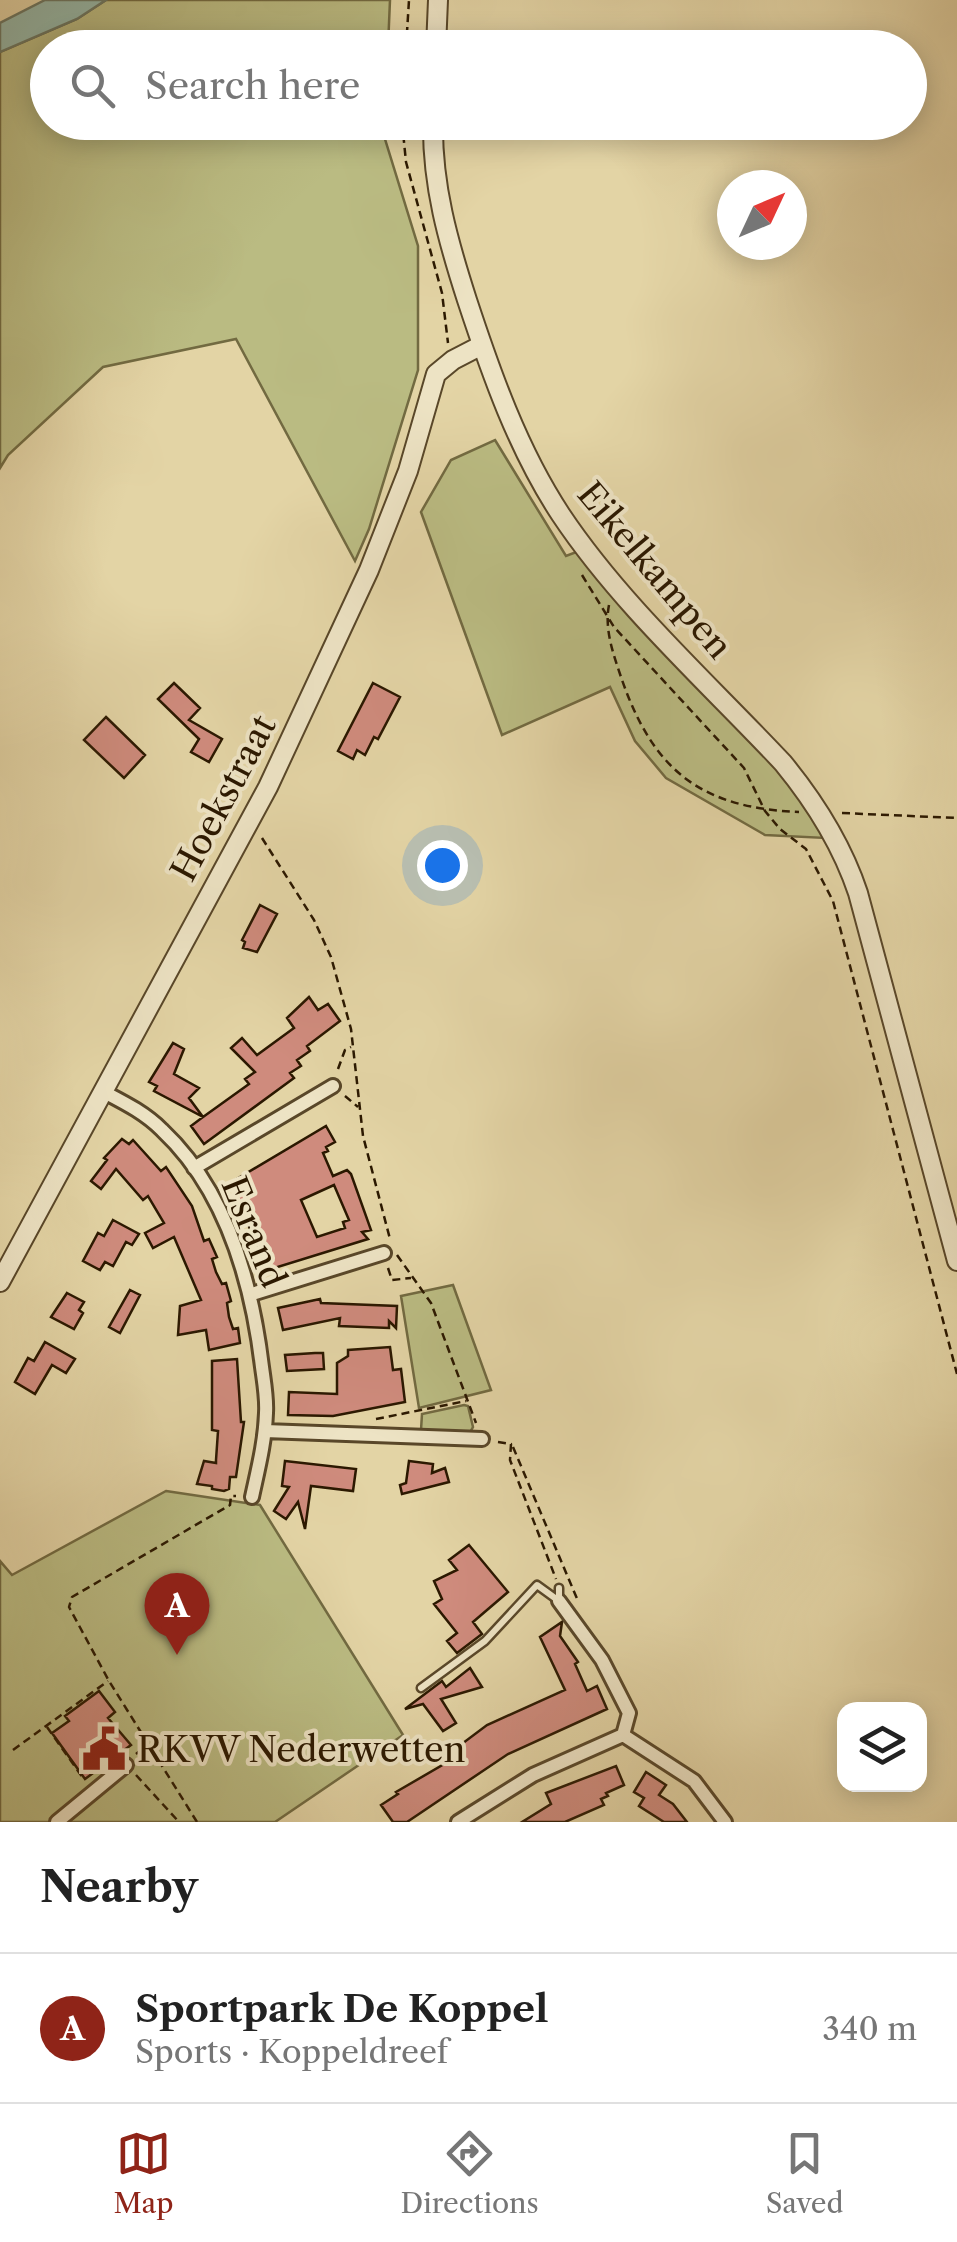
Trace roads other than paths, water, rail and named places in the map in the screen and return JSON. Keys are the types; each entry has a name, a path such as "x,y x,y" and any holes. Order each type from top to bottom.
{"street":[{"path":"437,30 438,0"},
{"name":"Eikelkampen","path":"434,140 438,202 482,345 526,453 573,531 632,603 783,763 843,854 858,893 957,1260"},
{"name":"Hoekstraat","path":"0,1282 308,706 408,471 436,374 482,345"},
{"path":"194,1168 332,1086"},
{"name":"Esrand","path":"104,1092 150,1118 194,1168 222,1218 252,1294 267,1410 252,1497"},
{"path":"252,1294 384,1253"},
{"path":"264,1431 482,1439"},
{"path":"559,1594 602,1660 629,1713 624,1735"},
{"path":"458,1822 533,1775 624,1735"},
{"path":"624,1735 694,1780 725,1822"},
{"path":"58,1822 126,1765"}],"lane":[{"path":"422,1688 485,1641 537,1585 559,1594"}],"place":[{"name":"Sportpark De Koppel","path":"177,1655"},
{"name":"RKVV Nederwetten","path":"104,1749"}]}
